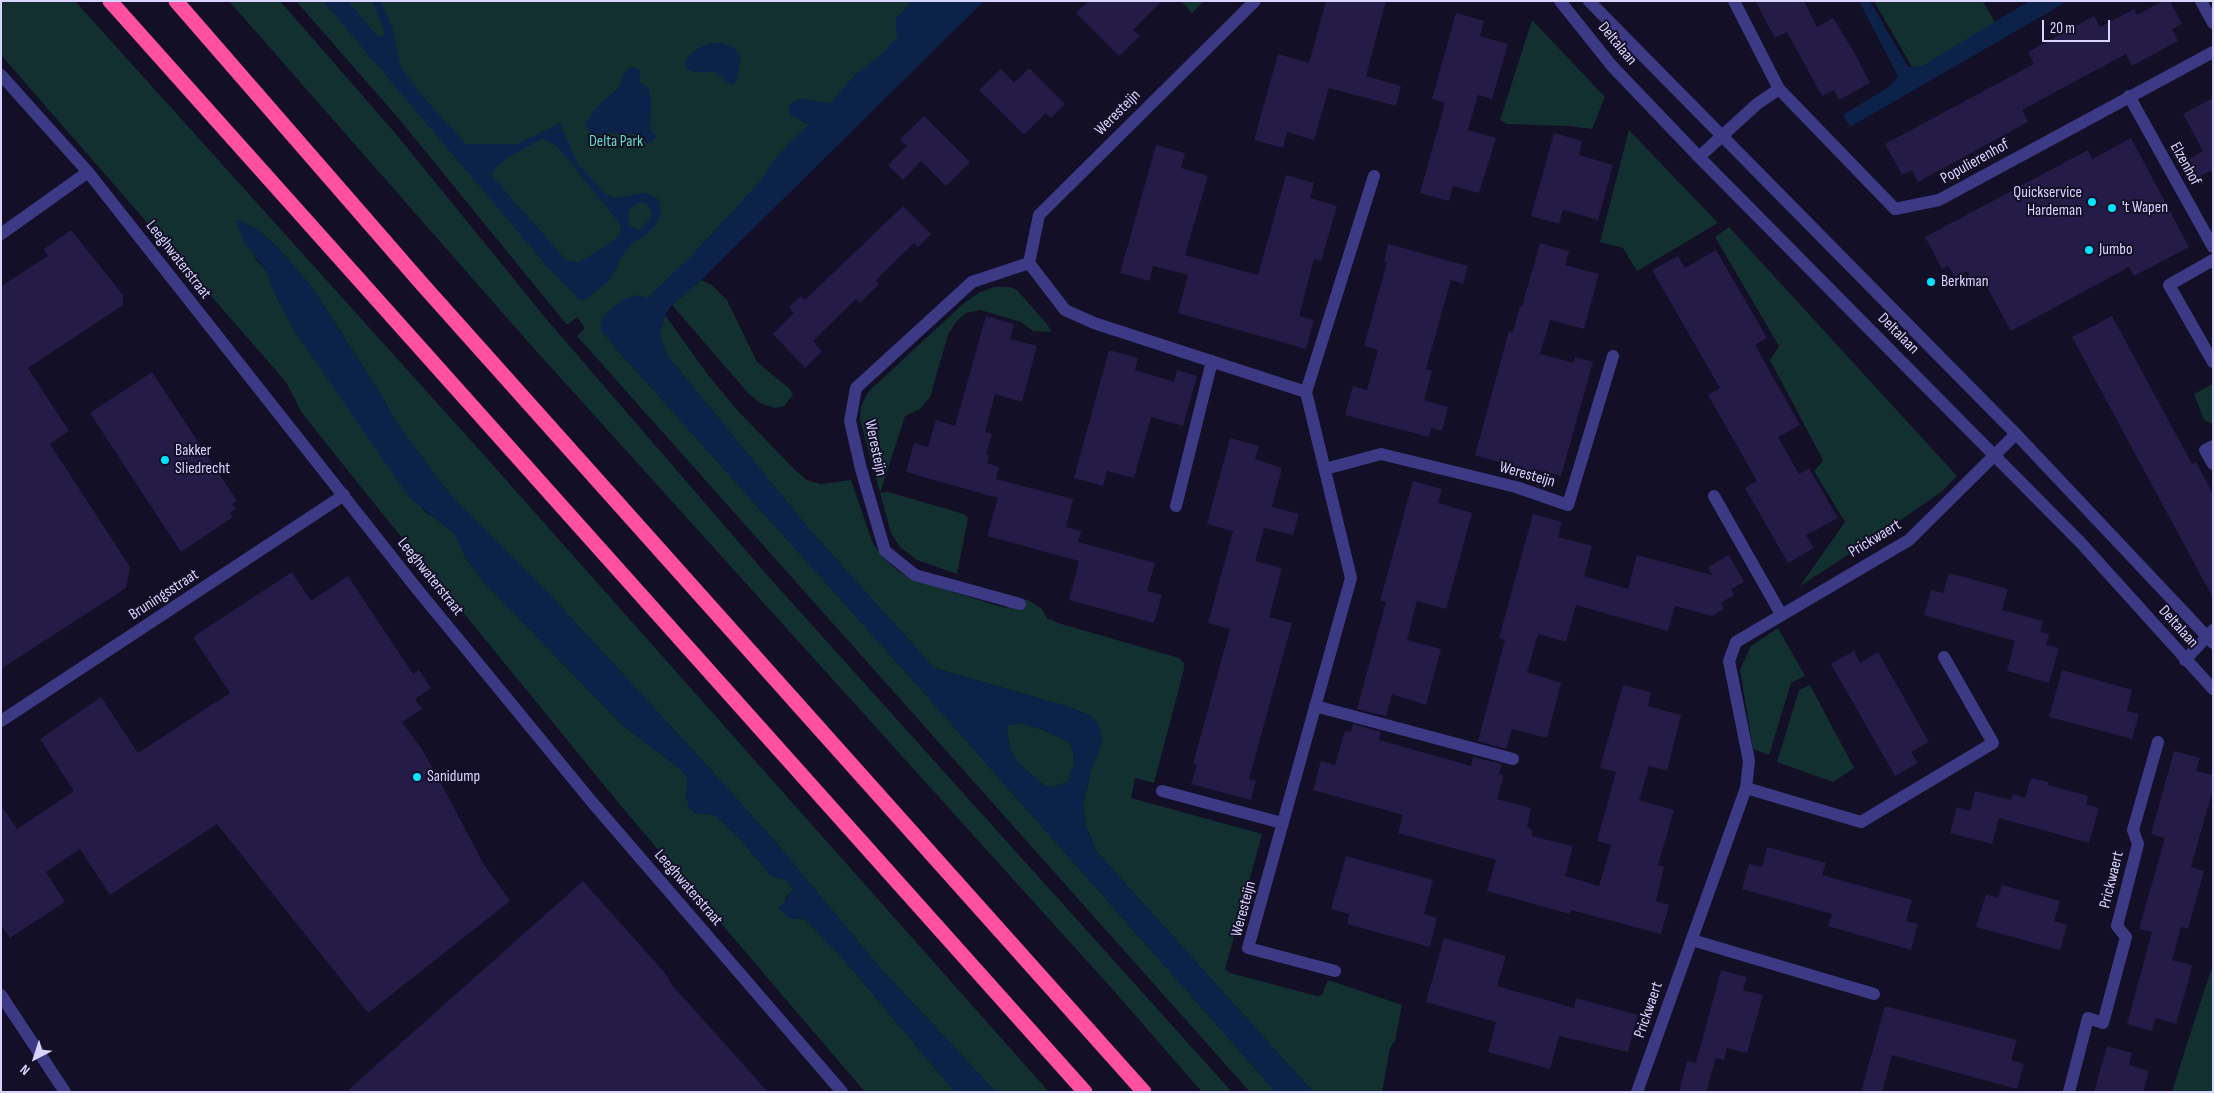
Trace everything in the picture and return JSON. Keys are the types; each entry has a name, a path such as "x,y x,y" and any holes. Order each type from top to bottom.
{"highway":[{"path":"110,1 1085,1092"},
{"path":"176,1 422,284 1144,1092"}],"street":[{"name":"Weresteijn","path":"1020,604 915,575 885,551 861,469 850,421 856,388 972,282 1029,263 1039,215 1255,1"},
{"name":"Deltalaan","path":"1560,1 1612,66 1699,157 2081,543 2213,689"},
{"name":"Deltalaan","path":"1589,1 2016,434 2211,637"},
{"name":"Populierenhof","path":"1734,1 1779,89 1895,208 1939,200 2213,52"},
{"path":"2201,1 2213,23"},
{"name":"Leeghwaterstraat","path":"1,75 88,172 417,589 592,802 842,1092"},
{"path":"1699,157 1757,104 1779,89"},
{"name":"Elzenhof","path":"2129,96 2213,247"},
{"path":"1,234 88,172"},
{"path":"1029,263 1065,310 1094,323 1306,392 1374,176"},
{"path":"2213,260 2168,285 2213,362"},
{"name":"Weresteijn","path":"1325,469 1381,454 1516,488 1568,505 1613,356"},
{"path":"1176,506 1212,361"},
{"name":"Weresteijn","path":"1306,392 1351,578 1248,948 1335,971"},
{"name":"Prickwaert","path":"1637,1092 1746,788 1749,761 1729,660 1736,642 1909,540 2016,434"},
{"path":"2213,446 2205,450 2213,464"},
{"name":"Bruningsstraat","path":"1,721 344,495"},
{"path":"1714,496 1781,614"},
{"path":"2185,660 2211,637"},
{"path":"1746,788 1861,822 1993,743 1944,657"},
{"path":"1315,706 1513,759"},
{"name":"Prickwaert","path":"2069,1092 2088,1018 2103,1023 2126,937 2117,926 2138,844 2133,830 2158,742"},
{"path":"1162,791 1282,823"},
{"path":"1692,940 1874,994"},
{"path":"1,995 65,1092"}],"green space":[{"path":"1,1 75,1 483,454 1049,1092 996,1092 881,969 778,845 710,769 552,597 451,496 398,425 377,388 311,286 277,247 257,229 237,220 257,261 266,270 275,294 295,332 425,512 442,522 456,535 465,557 480,578 622,725 683,771 688,780 686,797 695,813 715,815 742,841 771,876 787,880 793,890 785,899 789,918 805,919 845,961 955,1092 865,1092 626,812 368,496 302,413 286,382 1,55"},
{"path":"229,1 280,1 396,134 548,321 767,575 1232,1092 1202,1092 1114,991 529,343"},
{"name":"Delta Park","path":"296,1 968,1 613,345 902,668 1276,1092 1250,1092 577,336 585,328 577,317 567,325 399,119"},
{"path":"1181,1 1204,1 1192,13"},
{"path":"1874,1 1983,1 1998,28 1916,74"},
{"path":"1532,20 1605,97 1592,129 1569,126 1507,124 1500,120"},
{"path":"1629,130 1718,223 1637,271 1623,248 1600,242"},
{"path":"1729,227 1957,476 1941,492 1800,586 1845,522 1814,471 1822,462 1822,458 1770,360 1779,346 1715,237"},
{"path":"701,280 712,285 727,300 757,362 790,389 793,395 784,406 774,408 760,403 748,393 672,305"},
{"path":"995,287 1011,287 1017,290 1052,332 1033,331 1021,322 980,310 966,313 956,322 948,335 930,397 920,409 905,416 880,493 860,420 861,406 868,392 963,304 980,292"},
{"path":"665,315 708,375 739,412 795,470 807,480 820,484 851,480 872,541 882,557 897,570 911,579 1005,608 1027,599 1042,609 1048,620 1050,619 1058,623 1179,658 1184,663 1154,783 1135,778 1131,798 1262,834 1225,969 1230,973 1317,996 1322,995 1328,980 1402,1005 1395,1041 1390,1048 1382,1092 1313,1092 1096,851 1086,826 1083,804 1091,771 1102,742 1091,716 1069,707 934,668 809,529 667,355 660,334"},
{"path":"2213,384 2213,424 2204,420 2194,394"},
{"path":"888,492 964,514 968,518 957,574 917,560 900,547 891,533 880,493"},
{"path":"1778,628 1805,676 1791,683 1769,755 1753,749 1740,670 1751,646"},
{"path":"1810,685 1854,768 1833,782 1777,762 1799,690"},
{"path":"1021,723 1044,730 1069,742 1073,749 1074,766 1067,782 1054,787 1045,786 1018,763 1010,749 1007,733 1008,725"},
{"path":"2213,964 2213,1092 2172,1092 2186,1047"}],"water":[{"path":"323,1 348,1 377,36 381,37 385,33 372,1 381,1 392,27 401,67 419,92 466,144 517,144 560,123 578,164 606,194 614,198 646,193 660,200 661,214 657,223 645,236 633,243 620,259 615,272 608,282 585,300 579,300 545,264","holes":["542,139 555,145 561,151 620,224 621,233 612,242 579,262 566,260 493,177 492,172 507,158","639,203 646,203 652,213 651,218 639,230 630,226 628,214 630,209"]},
{"path":"912,1 984,1 701,280 672,305 665,315 660,334 667,355 809,529 934,668 1069,707 1091,716 1100,727 1102,743 1091,771 1083,804 1086,826 1096,851 1313,1092 1276,1092 603,333 600,325 603,316 624,299 637,295 647,298 690,257 764,177 770,165 789,143 809,125 789,114 789,105 794,101 803,99 830,103 856,74 882,54 897,37 896,18","holes":["1021,723 1044,730 1069,742 1073,749 1074,766 1067,782 1054,787 1045,786 1018,763 1010,749 1007,733 1008,725"]},
{"path":"1859,1 1870,1 1908,67 1922,66 2029,1 2068,1 1850,127 1843,115 1890,86 1898,76"},
{"path":"709,43 722,43 734,48 741,56 737,81 731,85 714,72 694,72 687,69 685,62 694,51"},
{"path":"630,67 641,70 639,82 648,88 651,99 650,129 656,136 648,144 636,135 609,132 602,135 592,134 585,125 597,107 620,86 623,75"},
{"path":"236,220 257,229 277,247 311,286 377,388 398,425 451,496 552,597 710,769 778,845 881,969 996,1092 955,1092 845,961 805,919 788,918 779,909 793,890 787,880 771,876 742,841 715,815 695,813 689,808 686,797 688,781 683,771 622,725 480,578 465,557 455,535 409,497 295,332 275,294 266,270 244,243"}],"building":[{"path":"1088,1 1162,1 1133,30 1140,36 1119,56 1076,13"},
{"path":"1326,1 1386,1 1366,76 1401,86 1396,106 1329,88 1314,140 1287,132 1283,148 1254,140 1278,54 1309,63"},
{"path":"1755,1 1804,1 1817,27 1833,18 1870,83 1839,100 1834,90 1822,96 1787,32 1775,38"},
{"path":"2163,1 2170,1 2182,24 2172,29 2178,41 2132,66 2126,54 2022,110 2028,122 1918,182 1912,170 1902,175 1885,144 2034,64 2028,52 2094,16 2100,27 2134,9 2137,15"},
{"path":"1456,13 1484,21 1480,36 1508,44 1492,99 1478,95 1468,130 1496,138 1479,193 1453,186 1449,201 1420,193 1445,103 1432,99"},
{"path":"1029,68 1065,104 1051,118 1046,113 1024,135 979,90 1001,69 1014,83"},
{"path":"2213,98 2213,170 2198,177 2189,159 2203,151 2183,114"},
{"path":"924,116 970,162 946,186 921,161 903,180 888,165 907,146 900,139"},
{"path":"1554,133 1582,141 1579,155 1613,165 1598,220 1563,210 1559,224 1531,216"},
{"path":"2131,138 2189,247 2134,276 2129,267 2011,331 1982,278 1973,283 1967,271 1955,277 1948,266 1942,269 1925,237 2088,150 2092,159"},
{"path":"1156,145 1185,153 1181,168 1208,176 1185,255 1258,275 1286,175 1314,183 1310,198 1337,206 1321,261 1314,259 1299,316 1314,320 1306,349 1178,313 1188,275 1153,266 1149,281 1120,273"},
{"path":"903,206 931,234 918,247 914,243 876,280 879,284 860,303 856,299 813,341 822,351 805,368 773,334 794,313 789,307 801,296 805,300"},
{"path":"71,230 123,295 123,305 28,368 69,431 50,444 130,567 126,588 1,669 1,286 48,256 44,249"},
{"path":"1540,243 1569,251 1565,265 1599,274 1584,329 1550,320 1540,354 1574,363 1575,357 1593,362 1561,476 1537,470 1536,473 1475,455 1509,331 1513,332"},
{"path":"1388,244 1468,266 1463,284 1451,280 1426,369 1432,371 1424,400 1448,407 1442,431 1431,428 1429,437 1345,415 1353,386 1367,390 1378,350 1364,346 1387,262 1384,261"},
{"path":"1716,250 1767,338 1755,345 1800,425 1778,437 1799,474 1809,468 1838,518 1806,535 1814,548 1788,563 1745,488 1757,481 1708,395 1720,388 1652,270 1678,256 1685,268"},
{"path":"986,316 1014,324 1010,339 1037,346 1022,402 995,394 985,432 992,434 986,454 989,455 987,463 999,467 996,479 1073,499 1066,527 1081,531 1078,542 1155,563 1147,591 1162,595 1154,623 1069,600 1079,561 987,536 998,498 906,472 914,443 928,447 936,420 955,426"},
{"path":"2112,316 2192,464 2196,462 2213,494 2213,598 2072,337"},
{"path":"1109,350 1138,358 1135,370 1174,382 1177,370 1197,376 1183,426 1151,417 1134,478 1107,471 1103,486 1074,478"},
{"path":"152,372 237,501 232,504 236,509 230,513 233,517 181,552 90,413"},
{"path":"1230,438 1259,446 1255,459 1282,468 1272,507 1299,514 1293,535 1264,528 1255,561 1282,568 1269,617 1292,623 1249,779 1256,781 1251,800 1191,784 1197,765 1193,764 1230,629 1208,623 1233,531 1207,524"},
{"path":"1413,481 1442,489 1438,503 1472,513 1446,609 1417,601 1407,640 1441,649 1426,705 1392,694 1386,716 1357,709 1386,602 1380,601"},
{"path":"1533,514 1562,522 1558,537 1592,546 1584,576 1628,589 1637,555 1712,575 1708,567 1729,555 1744,582 1731,589 1734,595 1721,603 1724,609 1712,616 1675,606 1668,631 1576,605 1566,642 1538,634 1527,672 1561,683 1547,738 1512,729 1506,749 1478,741 1505,640 1499,638"},
{"path":"292,572 311,601 348,576 413,674 419,670 431,688 415,699 422,709 402,722 423,751 483,863 510,901 368,1013 217,824 110,895 80,849 46,872 65,902 10,938 1,925 1,805 17,829 74,791 40,739 101,697 138,753 230,693 193,637"},
{"path":"1949,573 2008,589 2002,610 2043,621 2040,632 2049,634 2046,645 2059,648 2049,683 2007,671 2015,641 1924,615 1931,590 1943,593"},
{"path":"1854,651 1860,663 1878,652 1929,742 1911,752 1918,763 1895,776 1831,664"},
{"path":"2062,670 2132,690 2127,711 2139,714 2132,739 2049,717"},
{"path":"1623,685 1651,692 1648,706 1681,715 1667,771 1649,766 1639,800 1674,810 1658,865 1664,867 1656,901 1669,905 1661,934 1571,910 1570,914 1487,891 1496,860 1398,833 1403,815 1313,790 1321,761 1335,765 1345,731 1351,732 1353,724 1381,732 1379,740 1471,766 1473,757 1502,764 1499,774 1504,775 1497,799 1531,808 1527,826 1533,832 1531,836 1573,846 1565,876 1599,886 1611,845 1597,841 1616,772 1600,768"},
{"path":"2174,751 2200,758 2196,771 2213,775 2213,789 2191,867 2204,871 2188,929 2181,927 2172,960 2192,965 2189,979 2176,1024 2156,1018 2152,1031 2127,1024 2152,932 2139,929 2165,838 2151,834"},
{"path":"2031,778 2049,782 2048,785 2088,796 2086,804 2099,808 2089,843 1999,818 1992,844 1950,833 1957,807 1970,811 1975,791 2011,800 2013,794 2025,798"},
{"path":"1767,847 1826,863 1822,875 1912,900 1906,921 1918,924 1911,950 1828,926 1832,914 1742,889 1749,864 1762,867"},
{"path":"1346,856 1433,880 1424,914 1437,918 1430,947 1347,924 1349,914 1331,909"},
{"path":"583,881 665,973 672,985 768,1092 346,1092"},
{"path":"2002,885 2060,901 2054,921 2067,925 2060,950 1976,927 1986,894 1998,898"},
{"path":"1444,938 1506,956 1497,986 1574,1008 1576,998 1638,1015 1628,1052 1559,1036 1550,1069 1488,1052 1496,1022 1426,1002"},
{"path":"1721,970 1747,977 1743,990 1763,995 1747,1053 1727,1048 1724,1060 1716,1058 1706,1092 1679,1092 1687,1061 1696,1063"},
{"path":"1885,1006 2017,1040 2011,1060 2024,1064 2017,1089 1892,1055 1882,1092 1861,1092"},
{"path":"2107,1046 2132,1053 2129,1065 2149,1071 2143,1092 2094,1092"}],"place":[{"name":"Quickservice Hardeman","path":"2092,202"},
{"name":"'t Wapen","path":"2112,208"},
{"name":"Jumbo","path":"2089,250"},
{"name":"Berkman","path":"1931,282"},
{"name":"Bakker Sliedrecht","path":"165,460"},
{"name":"Sanidump","path":"417,777"}]}
